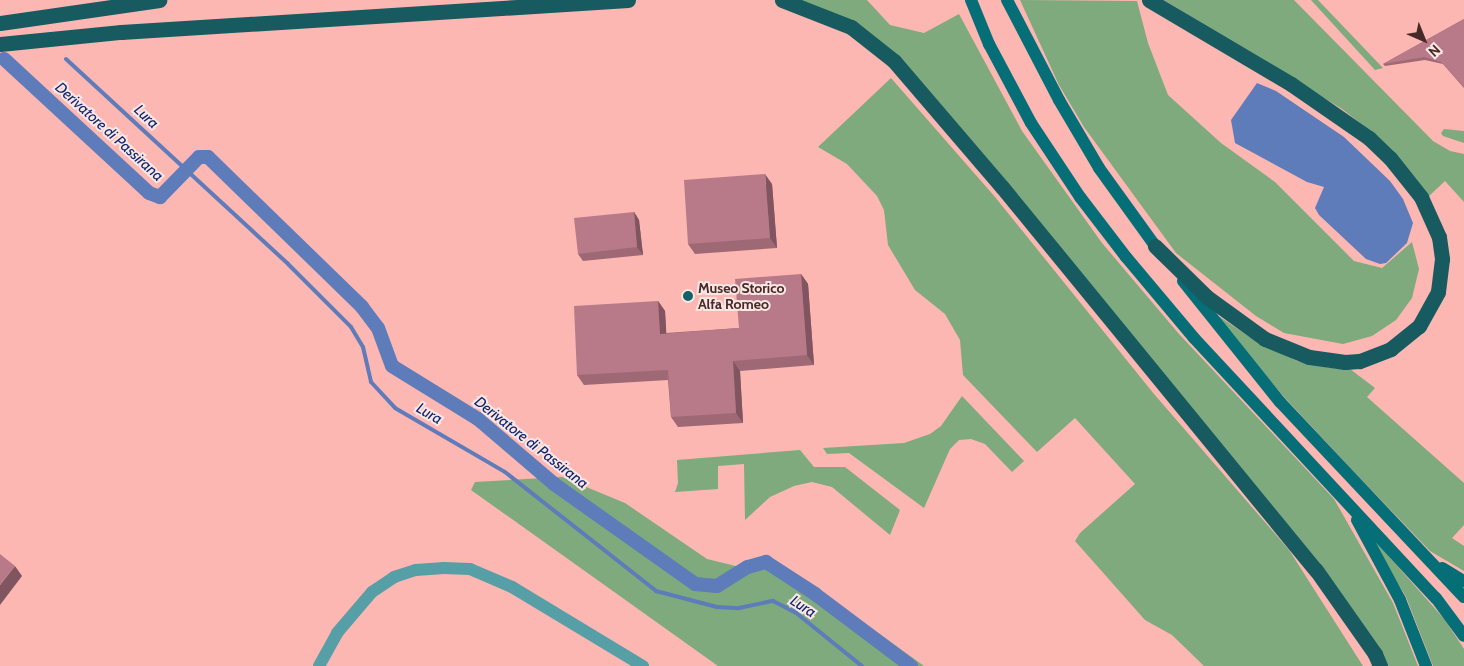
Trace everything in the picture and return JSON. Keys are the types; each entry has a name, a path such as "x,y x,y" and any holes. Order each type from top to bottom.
{"highway":[{"path":"0,23 159,0"},
{"path":"0,44 121,32 628,0"},
{"path":"782,0 851,27 894,61 1002,187 1316,570 1375,654 1380,666"},
{"path":"1149,0 1345,118 1369,138 1390,158 1421,197 1439,237 1442,259 1438,292 1419,326 1391,349 1359,361 1345,362 1309,357 1265,339 1207,297 1155,246"}],"main road":[{"path":"971,0 1026,115 1080,197 1194,338 1431,592 1464,636"},
{"path":"1009,5 1099,168 1155,246 1280,402 1464,597"},
{"path":"1341,495 1400,600 1426,666"},
{"path":"1425,557 1464,580"}],"street":[{"path":"319,666 337,633 372,592 394,577 416,570 444,568 470,569 512,587 643,666"}],"green space":[{"path":"789,0 867,0 890,25 924,33 959,14 1022,131 1102,243 1179,334 1334,499 1393,603 1418,666 1386,666 898,57 854,22"},
{"path":"1020,0 1137,1 1148,43 1168,95 1221,143 1275,182 1354,261 1382,268 1412,242 1419,269 1412,298 1396,320 1372,336 1343,344 1284,333 1256,316 1176,253 1084,127 1059,85"},
{"path":"1164,0 1294,0 1433,141 1450,151 1464,154 1464,202 1445,181 1428,197 1364,126 1342,109"},
{"path":"1311,0 1318,0 1383,68 1375,70"},
{"path":"891,78 995,197 1154,394 1289,550 1363,666 1204,666 1172,635 1145,620 1075,541 1080,533 1135,484 1075,418 1037,452 963,375 960,340 945,314 915,290 888,245 884,210 877,196 847,164 818,147"},
{"path":"1444,129 1464,131 1464,143 1443,136 1441,133"},
{"path":"1220,317 1248,336 1297,361 1330,368 1350,369 1375,388 1367,397 1464,483 1464,525 1452,538 1464,546 1464,571 1430,551 1285,398 1218,319"},
{"path":"962,396 1024,461 1012,472 985,444 971,439 959,440 950,449 924,508 849,453 827,454 823,448 904,443 930,434 941,426"},
{"path":"800,450 814,467 845,467 900,510 890,535 832,487 812,482 794,486 770,497 745,520 744,464 718,466 718,489 675,492 678,483 677,460"},
{"path":"562,477 625,503 707,559 748,569 774,567 870,627 924,666 718,666 471,490 475,482"},
{"path":"1369,534 1445,620 1464,649 1464,666 1433,666 1406,597"}],"water":[{"path":"1257,83 1276,91 1344,137 1390,181 1403,199 1413,223 1407,243 1386,263 1380,264 1366,259 1319,215 1315,208 1324,187 1307,182 1235,143 1231,120"}],"building":[{"path":"1464,19 1464,87 1441,62 1424,57 1383,64"},
{"path":"765,174 770,238 688,244 684,180"},
{"path":"634,212 637,247 578,254 574,218"},
{"path":"801,274 807,355 733,361 736,413 671,417 668,370 577,375 574,306 658,301 660,334 739,328 735,279"},
{"path":"0,554 15,566 0,585"}],"waterway":[{"name":"Derivatore di Passirana","path":"4,59 149,193 160,197 199,157 208,157 362,307 378,328 392,366 478,419 554,484 695,584 717,586 748,567 766,562 815,594 911,666"},
{"name":"Lura","path":"66,59 288,264 351,327 363,347 371,382 395,408 505,472 656,591 717,607 739,608 773,601 795,612 862,666"}],"place":[{"name":"Museo Storico Alfa Romeo","path":"688,296"}]}
